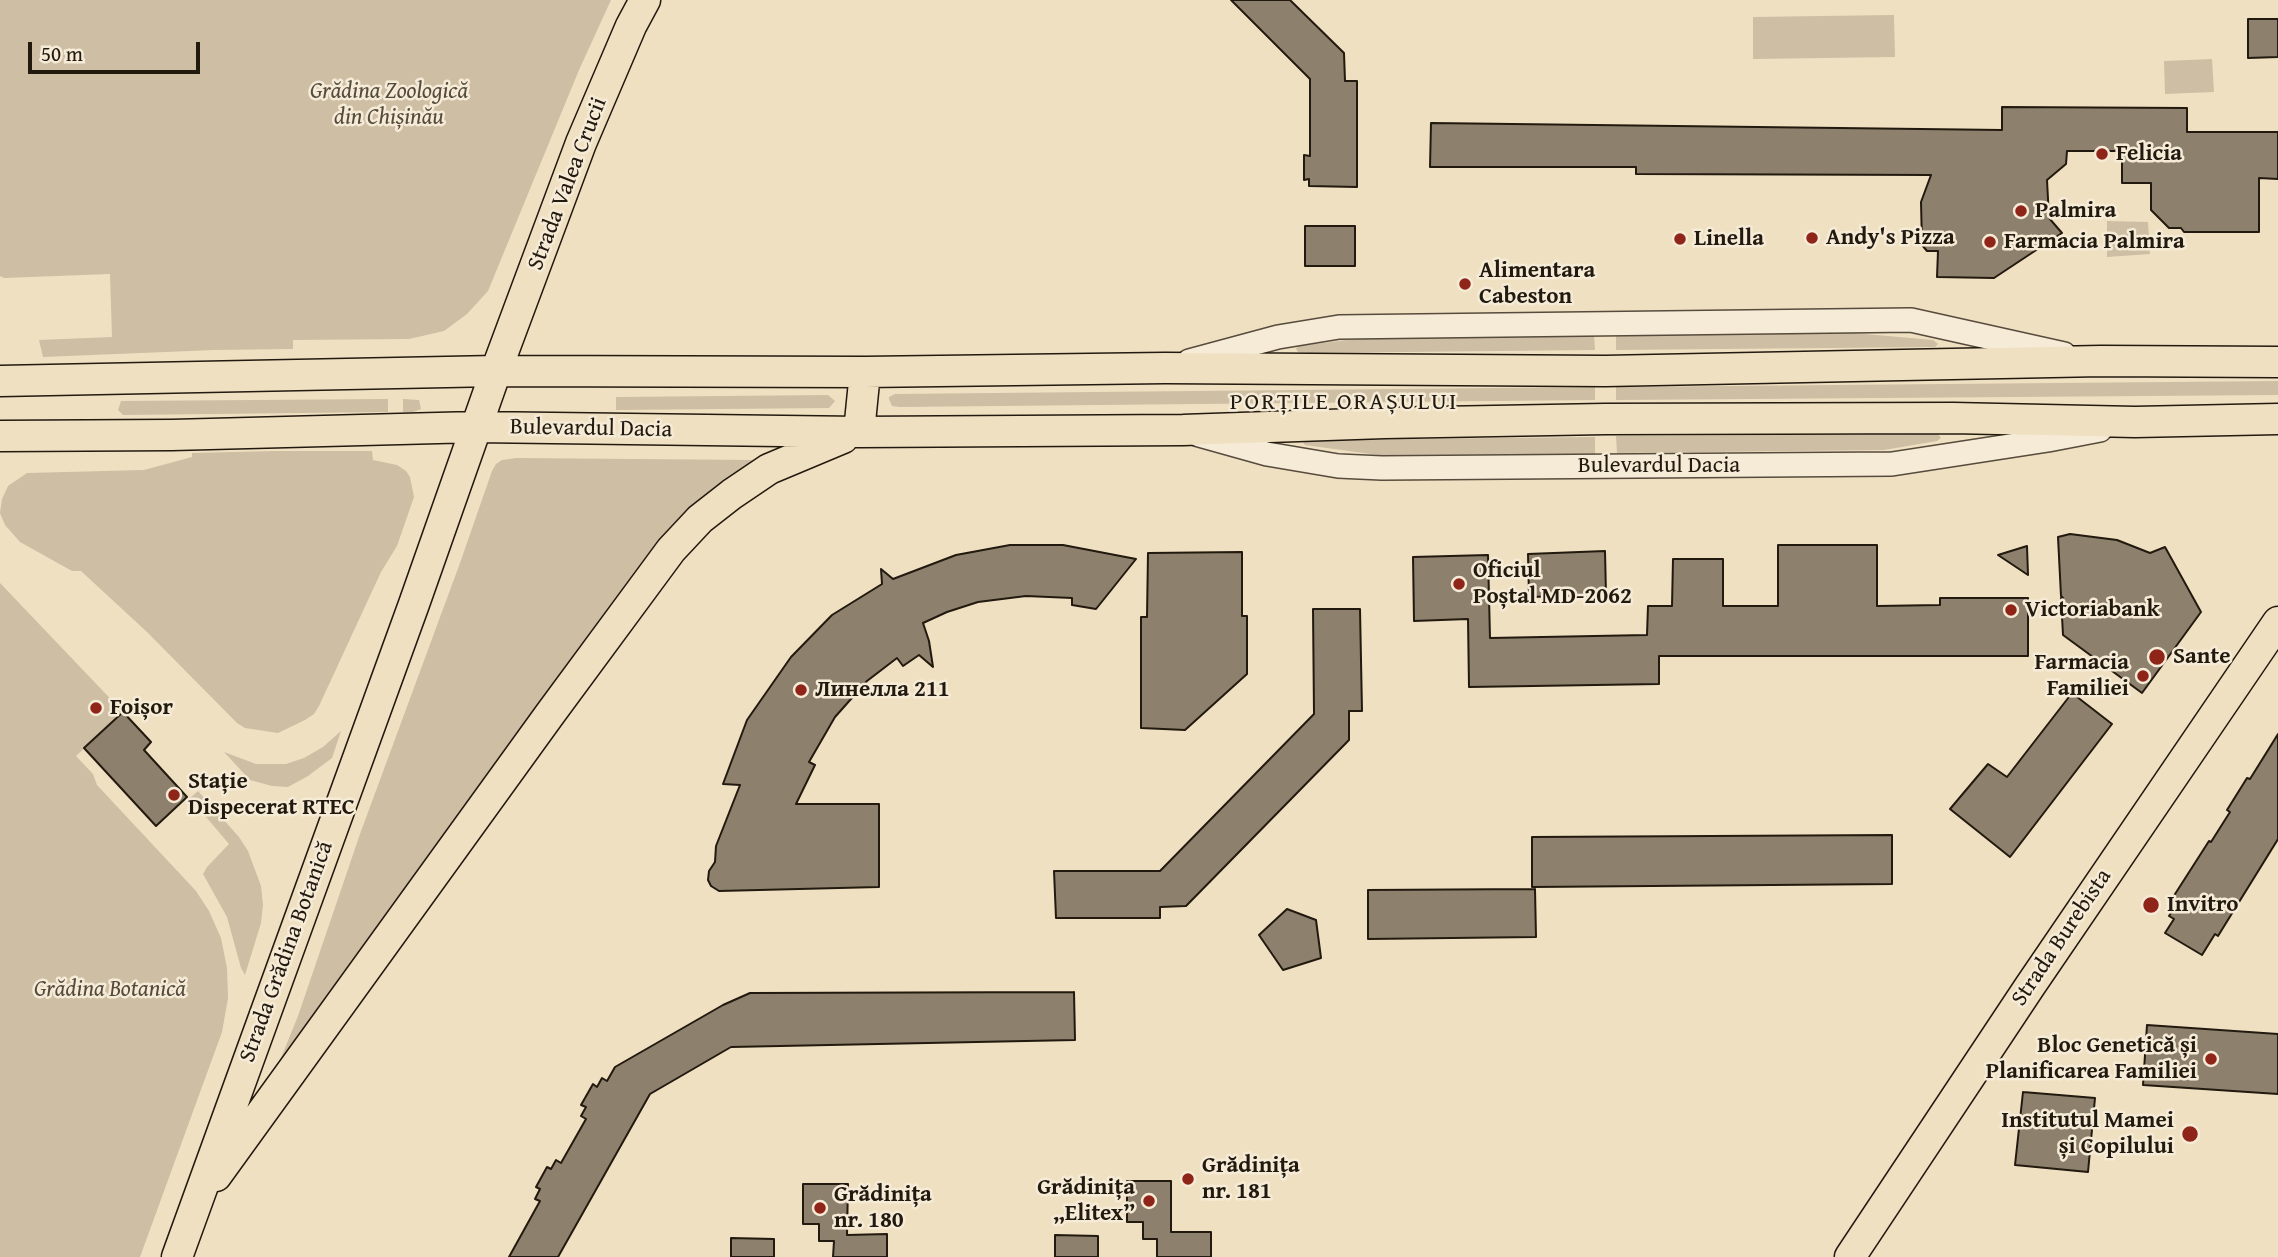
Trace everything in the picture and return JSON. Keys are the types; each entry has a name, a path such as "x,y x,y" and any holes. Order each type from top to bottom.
{"main road":[{"name":"Strada Valea Crucii","path":"496,370 581,143 631,26 645,0"},
{"path":"0,381 496,370 865,372 1165,368 1605,371 2101,361 2278,362"},
{"name":"Strada Grădina Botanică","path":"177,1257 410,617 496,370"},
{"path":"195,1205 671,551 700,519 769,469 859,432 865,372"},
{"name":"Bulevardul Dacia","path":"0,436 172,435 476,427 859,432 1183,430 1619,418 1954,418 2135,422 2278,419"},
{"name":"Strada Burebista","path":"1850,1257 2029,986 2278,622"}],"street":[{"path":"1165,368 1278,337 1339,327 1911,320 2101,361"},
{"name":"Bulevardul Dacia","path":"1183,430 1267,454 1338,466 1606,467 1892,464 2048,440 2135,422"}],"green space":[{"name":"Grădina Zoologică din Chișinău","path":"0,0 611,0 579,70 488,291 467,314 444,331 409,339 293,340 293,349 43,357 39,340 112,337 110,274 0,276"},
{"path":"1894,15 1895,57 1753,59 1753,17"},
{"path":"2212,59 2214,92 2165,94 2164,61"},
{"path":"2107,221 2148,222 2150,254 2107,257"},
{"path":"1616,333 1854,333 1933,340 1938,344 1935,347 1616,350"},
{"path":"1594,334 1595,350 1309,353 1298,352 1296,349 1298,346 1379,336"},
{"path":"2278,381 2278,395 1616,400 1616,387"},
{"path":"1595,387 1595,400 900,407 892,406 889,399 895,394"},
{"path":"828,395 835,401 829,408 616,410 616,397"},
{"path":"388,399 388,412 123,415 118,410 121,401"},
{"path":"403,399 419,400 421,409 403,412"},
{"path":"1938,434 1941,438 1937,441 1884,450 1617,453 1616,436"},
{"path":"1595,437 1595,454 1378,455 1303,443 1307,440"},
{"path":"372,451 373,460 397,465 406,471 414,497 397,546 381,572 319,706 314,714 305,720 278,733 245,728 237,723 147,632 81,571 72,571 20,542 5,525 0,513 8,486 27,473 144,470 192,457 192,453"},
{"path":"502,460 756,460 283,1063 281,1058 360,834 492,471"},
{"name":"Grădina Botanică","path":"0,583 123,712 76,756 93,774 97,785 196,891 221,938 227,968 228,998 222,1032 140,1257 0,1257"},
{"path":"341,731 332,758 288,787 250,780 224,752 256,764 286,764 323,747"},
{"path":"198,791 239,837 248,851 261,886 261,923 245,975 227,917 203,874 229,844 190,798"}],"building":[{"path":"1231,0 1290,0 1344,53 1345,81 1357,81 1357,187 1309,186 1309,179 1304,180 1304,155 1310,156 1310,79"},
{"path":"2248,19 2278,19 2278,57 2248,58"},
{"path":"2002,107 2187,108 2187,132 2278,132 2278,179 2259,178 2259,232 2184,232 2181,228 2169,228 2151,210 2151,183 2122,183 2122,151 2067,151 2066,164 2047,180 2049,218 2062,233 1994,278 1937,277 1938,251 1927,251 1922,245 1921,202 1931,175 1636,174 1636,167 1430,167 1431,123 2002,130"},
{"path":"1305,226 1355,226 1355,266 1305,266"},
{"path":"2070,534 2117,540 2150,553 2165,547 2201,612 2142,693 2063,635 2058,537"},
{"path":"1010,545 1063,545 1136,559 1096,609 1072,605 1072,598 1026,596 978,602 923,623 933,667 919,655 903,666 897,658 867,681 835,717 809,762 815,765 796,804 879,804 879,887 719,891 711,886 708,880 709,871 715,862 716,846 740,785 723,784 747,720 791,657 832,615 882,584 881,569 893,579 956,555"},
{"path":"1778,545 1877,545 1877,606 1940,605 1940,598 2028,598 2028,656 1659,656 1659,684 1469,687 1468,619 1414,621 1413,557 1488,555 1490,638 1647,635 1648,606 1672,606 1673,559 1723,559 1723,606 1778,606"},
{"path":"2027,546 2028,575 1998,555"},
{"path":"1605,551 1606,595 1529,597 1528,554"},
{"path":"1242,552 1242,616 1247,616 1247,674 1185,730 1141,728 1141,617 1147,617 1148,553"},
{"path":"1313,609 1360,609 1362,711 1349,711 1349,740 1186,906 1160,907 1160,918 1056,918 1054,871 1160,871 1314,714"},
{"path":"2072,693 2112,724 2010,857 1950,809 1988,764 2007,777"},
{"path":"123,712 151,742 144,750 187,797 156,826 84,748"},
{"path":"2278,734 2278,839 2218,936 2215,934 2202,955 2165,933 2174,919 2169,916 2174,908 2168,905 2230,812 2227,810 2247,778 2250,779"},
{"path":"1892,835 1892,884 1532,887 1532,837"},
{"path":"1535,889 1536,937 1368,939 1368,890"},
{"path":"1287,909 1316,920 1321,958 1283,970 1259,935"},
{"path":"1074,992 1075,1040 731,1047 650,1094 558,1257 509,1257 540,1201 535,1199 540,1189 536,1187 547,1167 551,1169 556,1160 561,1163 586,1119 581,1116 586,1107 581,1105 593,1084 597,1087 602,1078 607,1081 615,1067 723,1005 750,993"},
{"name":"Bloc Genetică și Planificarea Familiei","path":"2147,1025 2278,1034 2278,1094 2143,1085"},
{"path":"2023,1092 2095,1098 2088,1172 2015,1165"},
{"name":"Grădinița „Elitex”","path":"1127,1181 1171,1181 1171,1232 1211,1232 1211,1257 1157,1257 1157,1239 1143,1239 1143,1222 1127,1222"},
{"path":"803,1184 848,1184 847,1235 887,1234 887,1257 833,1257 834,1241 819,1241 819,1224 803,1224"},
{"name":"Grădinița „Elitex”","path":"1055,1235 1098,1236 1098,1257 1055,1257"},
{"path":"731,1238 774,1239 774,1257 731,1257"}],"place":[{"name":"Felicia","path":"2102,154"},
{"name":"Palmira","path":"2021,211"},
{"name":"Andy's Pizza","path":"1812,238"},
{"name":"Linella","path":"1680,239"},
{"name":"Farmacia Palmira","path":"1990,242"},
{"name":"Alimentara Cabeston","path":"1465,284"},
{"name":"Oficiul Poștal MD-2062","path":"1459,584"},
{"name":"Victoriabank","path":"2011,610"},
{"name":"Sante","path":"2157,657"},
{"name":"Farmacia Familiei","path":"2143,676"},
{"name":"Линелла 211","path":"801,690"},
{"name":"Foișor","path":"96,708"},
{"name":"Stație Dispecerat RTEC","path":"174,795"},
{"name":"Invitro","path":"2151,905"},
{"name":"Bloc Genetică și Planificarea Familiei","path":"2211,1059"},
{"name":"Institutul Mamei și Copilului","path":"2190,1134"},
{"name":"Grădinița nr. 181","path":"1188,1179"},
{"name":"Grădinița „Elitex”","path":"1149,1201"},
{"name":"Grădinița nr. 180","path":"820,1208"}],"district":[{"name":"PORȚILE ORAȘULUI","path":"1344,403"}]}
